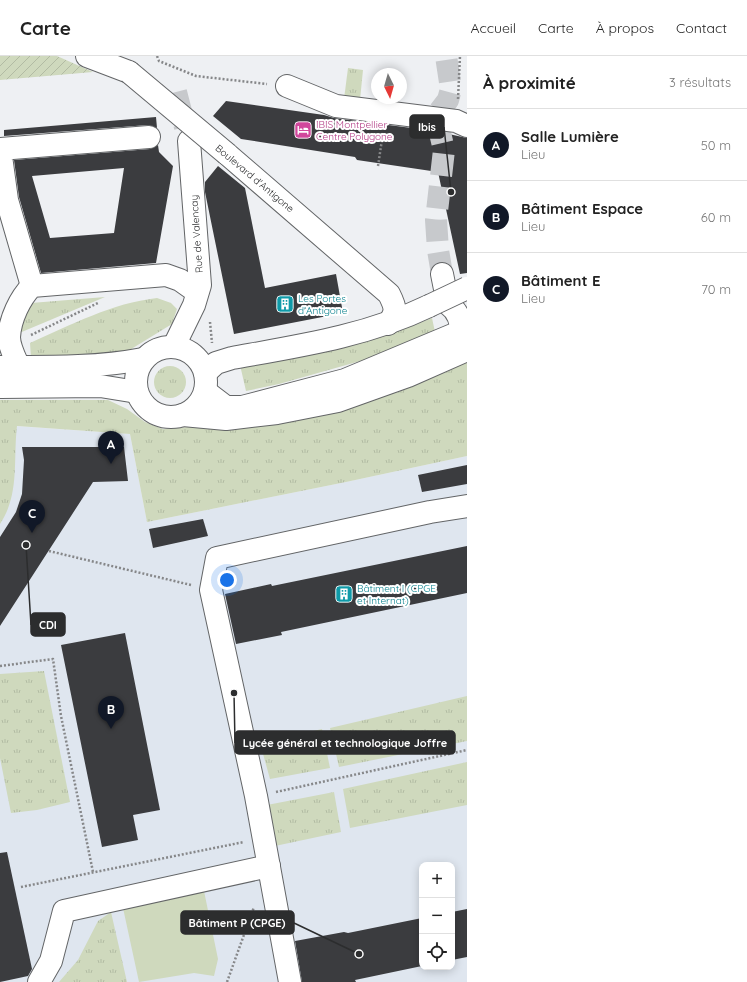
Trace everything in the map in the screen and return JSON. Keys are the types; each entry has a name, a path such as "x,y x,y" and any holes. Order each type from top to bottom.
{"street":[{"name":"Boulevard d'Antigone","path":"87,56 126,65 389,294 395,308 394,315 379,327"},
{"path":"288,86 336,106 462,123"},
{"path":"32,286 7,200 0,149 149,137"},
{"name":"Rue de Valencay","path":"174,346 200,285 189,141"},
{"path":"447,273 448,304 455,309 464,341"},
{"path":"143,360 122,363 61,367 9,367 9,336 15,312 25,293 32,286 166,275 180,280 195,299"},
{"path":"183,415 193,409 200,401 205,382 216,363 232,358 346,336 379,327 467,288"},
{"path":"464,341 408,376 355,395 323,404 277,413 226,419 183,415 167,416 152,411 141,400 137,392 136,375 143,360 152,352 163,347 174,346 185,349 195,355 205,382 226,407 242,407 345,380 464,341"},
{"path":"0,387 100,386 137,392"},
{"path":"290,982 256,796 211,590 217,558 430,512 467,506"},
{"path":"39,982 51,961 64,911 269,866"}],"path":[{"path":"157,56 159,61 196,76 262,83"},
{"path":"460,56 462,123"},
{"path":"155,66 159,61"},
{"path":"378,165 384,130"},
{"path":"195,299 209,311 212,343 227,345 232,358"},
{"path":"10,345 99,302"},
{"path":"49,551 211,590"},
{"path":"0,666 52,659 61,716 93,872"},
{"path":"227,982 256,902"}],"shaded area":[{"path":"0,425 130,434 147,522 467,456 467,982 0,982"}],"green space":[{"path":"0,56 57,56 93,72 0,80"},
{"path":"348,68 363,70 360,100 344,99"},
{"path":"105,297 17,334 31,303"},
{"path":"157,298 171,303 177,309 172,324 128,351 111,356 31,358 30,343 76,322 108,310"},
{"path":"432,318 435,332 371,358 279,384 246,391 240,365 360,343"},
{"path":"467,358 467,456 147,522 130,434 17,426 11,501 0,524 0,400 108,400 127,409 145,422 163,429 200,426"},
{"path":"170,366 176,367 183,373 186,382 185,388 179,395 170,398 164,397 157,391 154,382 155,376 161,369"},
{"path":"44,671 70,802 37,810 11,813 0,758 0,674"},
{"path":"467,696 467,741 339,767 330,728"},
{"path":"322,729 330,768 270,779 260,743"},
{"path":"467,762 467,805 350,828 343,789"},
{"path":"334,792 341,832 275,846 267,805"},
{"path":"204,891 218,959 214,976 194,973 139,982 123,908"},
{"path":"111,912 127,982 59,982 78,960 98,921"}],"building":[{"path":"226,101 324,115 334,118 435,131 467,138 467,273 460,274 438,172 357,160 355,157 241,139 213,116"},
{"path":"156,117 157,128 148,125 4,136 4,130"},
{"path":"158,145 159,152 173,166 156,263 41,273 19,197 14,160 150,149","holes":["124,168 114,233 50,238 32,176"]},
{"path":"218,166 245,188 265,288 336,274 343,313 234,334 205,192 205,182"},
{"path":"22,447 124,447 128,481 93,482 0,626 0,537 16,512 22,494 24,460"},
{"path":"467,465 467,484 422,492 418,475"},
{"path":"203,519 208,536 153,548 149,529"},
{"name":"Bâtiment I (CPGE et Internat)","path":"467,546 467,593 281,632 282,635 236,644 225,594 271,584 272,586"},
{"path":"125,633 160,810 133,815 138,840 102,847 61,645"},
{"path":"7,852 32,969 28,976 0,982 0,853"},
{"path":"467,909 467,957 455,959 455,934 455,911"},
{"path":"419,919 419,967 355,980 356,982 302,982 295,941 344,932 348,933"}],"tunnel":[{"path":"442,274 438,250 436,220 444,150 437,120 438,113 448,100 451,89 446,56"},
{"path":"176,92 185,127"}],"place":[{"name":"IBIS Montpellier Centre Polygone","path":"303,130"},
{"name":"Ibis","path":"451,192"},
{"name":"Les Portes d'Antigone","path":"285,304"},
{"name":"Salle Lumière","path":"111,464"},
{"name":"Bâtiment E","path":"32,533"},
{"name":"CDI","path":"26,545"},
{"name":"Bâtiment I (CPGE et Internat)","path":"344,594"},
{"name":"Lycée général et technologique Joffre","path":"234,693"},
{"name":"Bâtiment Espace","path":"111,729"},
{"name":"Bâtiment P (CPGE)","path":"359,954"}]}
